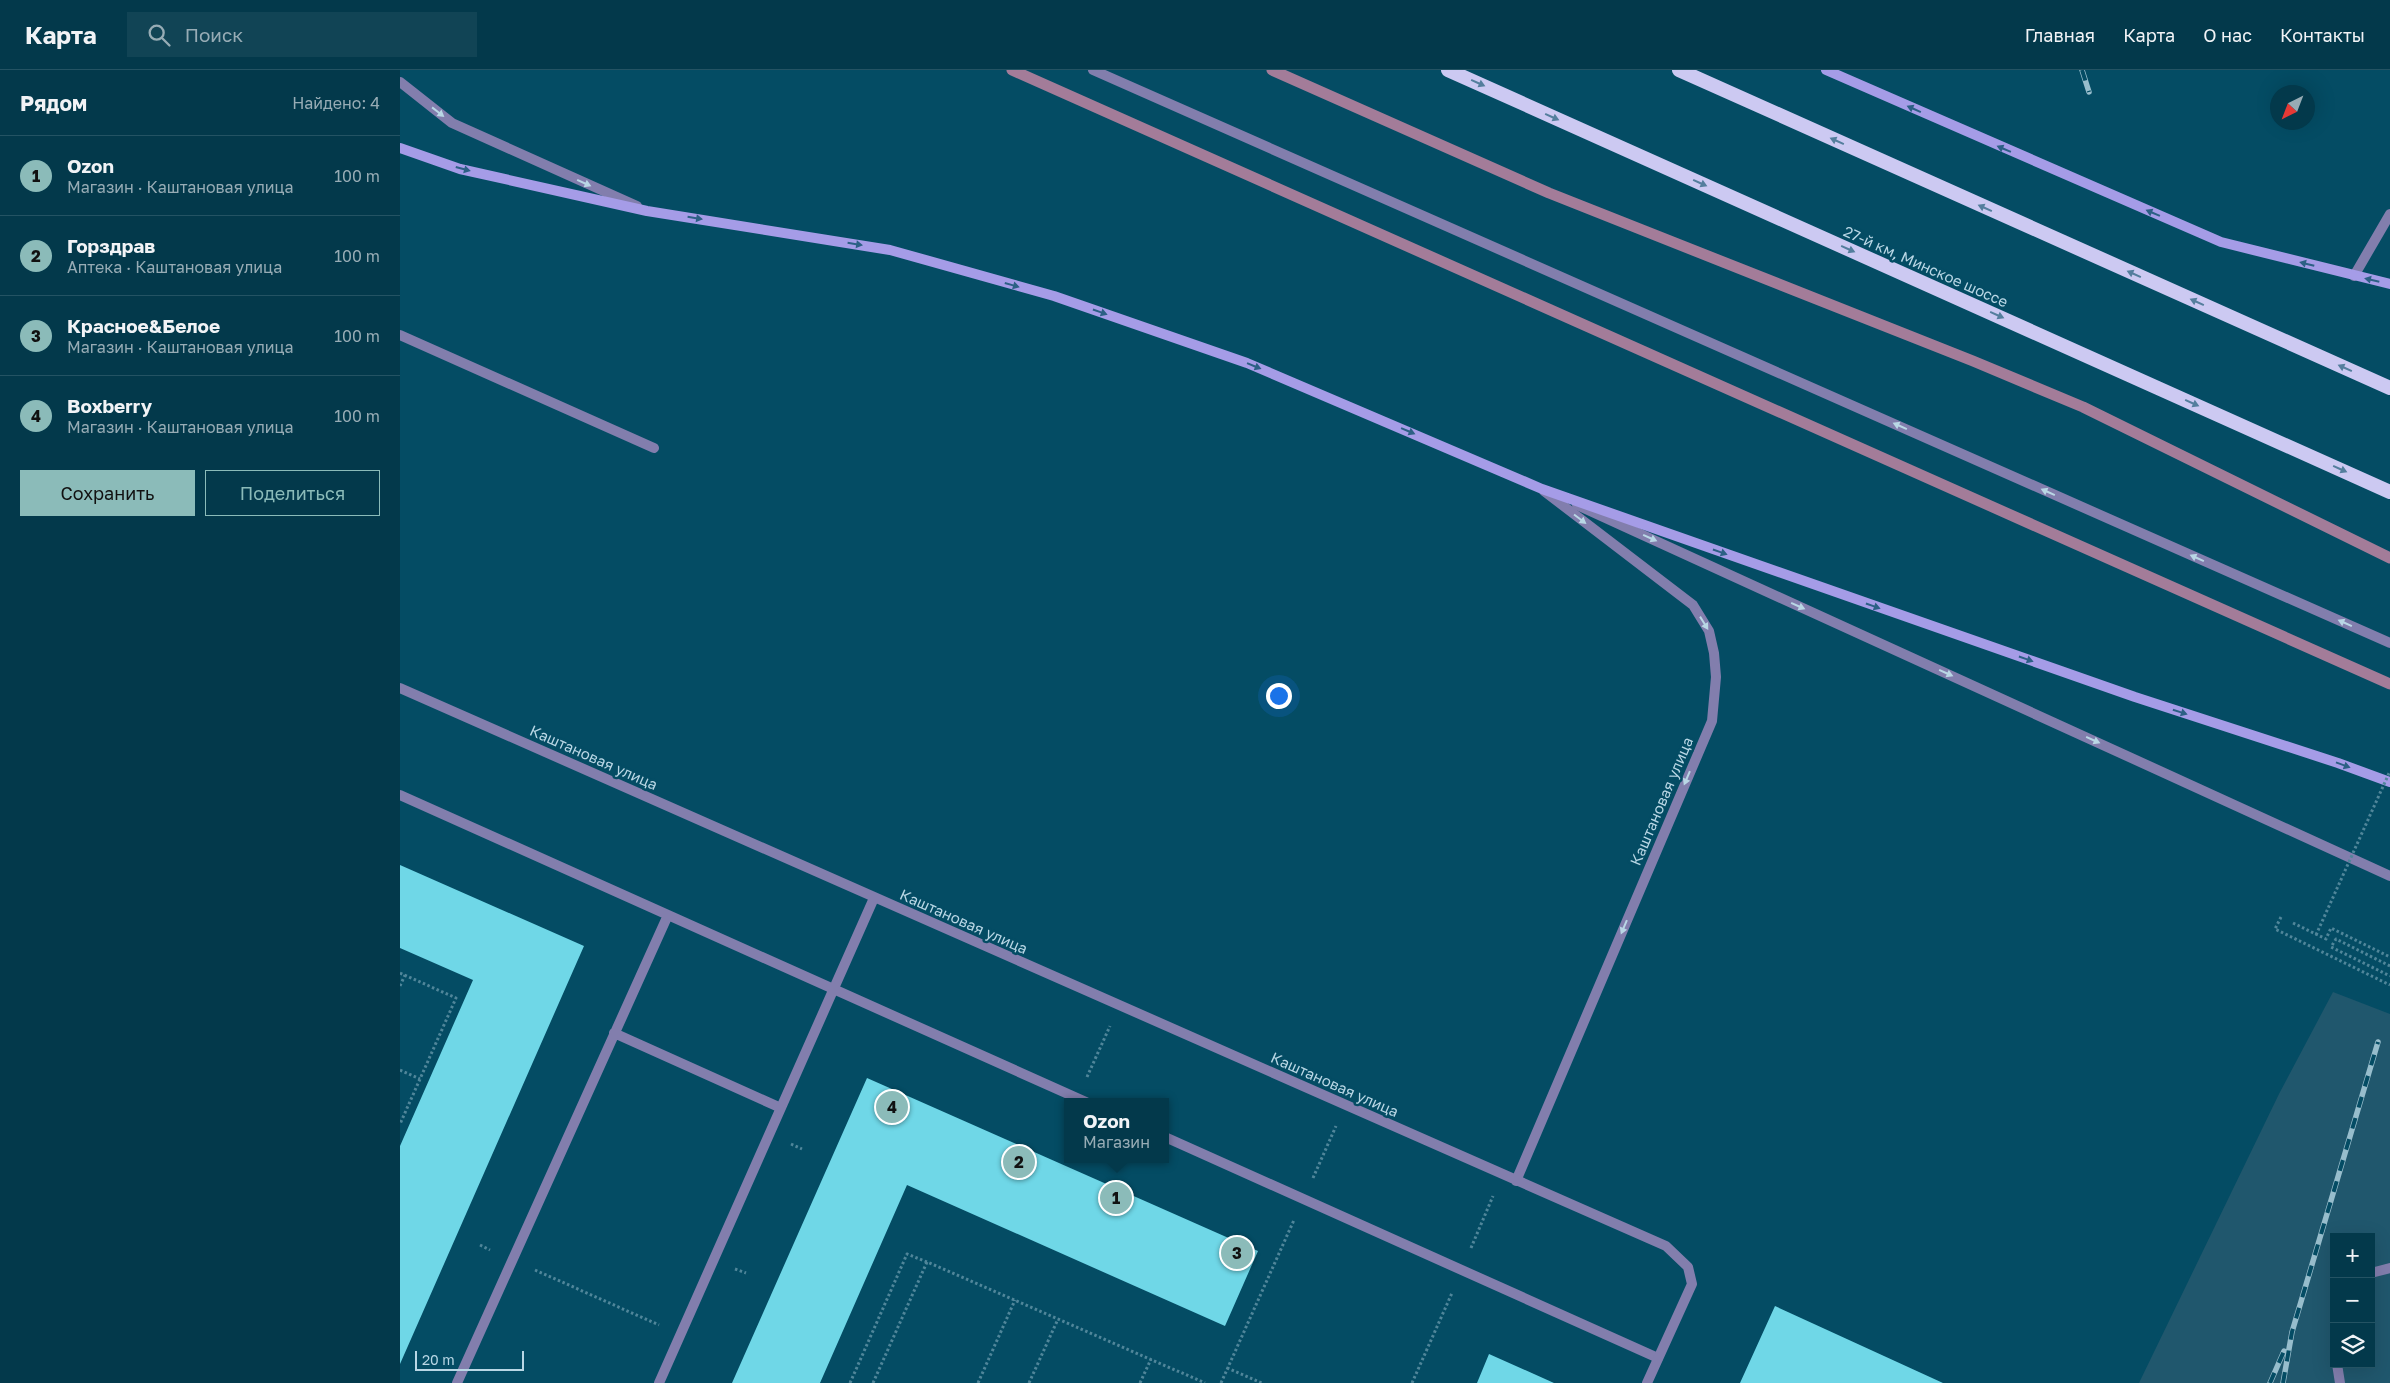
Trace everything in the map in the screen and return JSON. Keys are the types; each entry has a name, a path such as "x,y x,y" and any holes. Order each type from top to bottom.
{"highway":[{"name":"27-й км, Минское шоссе","path":"1448,70 2390,492"},
{"path":"1679,70 2390,388"}],"main road":[{"path":"1826,70 2221,242 2390,284"},
{"path":"400,148 460,169 647,211 890,250 1054,296 1247,364 1542,489 2135,698 2338,763 2390,782"}],"street":[{"path":"1093,70 2390,643"},
{"path":"400,82 452,123 647,211"},
{"path":"2354,276 2390,214"},
{"path":"400,335 654,448"},
{"path":"1542,489 2390,876"},
{"name":"Каштановая улица","path":"1516,1181 1712,721 1716,677 1709,631 1693,605 1542,489"},
{"name":"Каштановая улица","path":"400,688 1666,1246 1688,1267 1692,1284 1658,1358"},
{"path":"400,795 1078,1098"},
{"path":"658,1383 874,898"},
{"path":"456,1383 668,915"},
{"path":"614,1033 781,1108"},
{"path":"1169,1139 1658,1358 1647,1383"},
{"path":"2375,1272 2390,1268"},
{"path":"2338,1368 2340,1383"}],"path":[{"path":"2316,935 2390,771"},
{"path":"2281,917 2275,929 2390,985"},
{"path":"2292,923 2326,939 2331,928 2390,957"},
{"path":"2390,966 2336,939 2331,947 2390,976"},
{"path":"400,973 456,998 400,1124"},
{"path":"400,986 405,975"},
{"path":"1083,1098 1120,1006"},
{"path":"400,1070 420,1079"},
{"path":"480,1245 681,1334"},
{"path":"850,1383 907,1254 1205,1383"},
{"path":"1220,1383 1277,1259"},
{"path":"874,1383 928,1262"},
{"path":"978,1383 1016,1300"},
{"path":"1029,1383 1058,1319"},
{"path":"1412,1383 1435,1330"},
{"path":"1140,1383 1151,1359"},
{"path":"1227,1368 1262,1383"}],"shaded area":[{"path":"2333,992 2390,1014 2390,1383 2139,1383 2279,1094"}],"building":[{"path":"400,865 584,946 400,1364 400,1146 473,980 400,948"},
{"path":"867,1078 1258,1251 1225,1326 907,1185 820,1383 732,1383"},
{"path":"1775,1306 1943,1383 1740,1383"},
{"path":"1489,1354 1554,1383 1477,1383"}],"waterway":[{"path":"1012,70 2390,684"},
{"path":"1272,70 1549,193 1973,361 2083,407 2390,558"}],"railway":[{"path":"2082,70 2089,92"},
{"path":"2283,1383 2292,1332 2378,1042"},
{"path":"2270,1383 2284,1351"}],"place":[{"name":"Boxberry","path":"892,1107"},
{"name":"Горздрав","path":"1019,1162"},
{"name":"Ozon","path":"1116,1198"},
{"name":"Красное&Белое","path":"1237,1253"}]}
